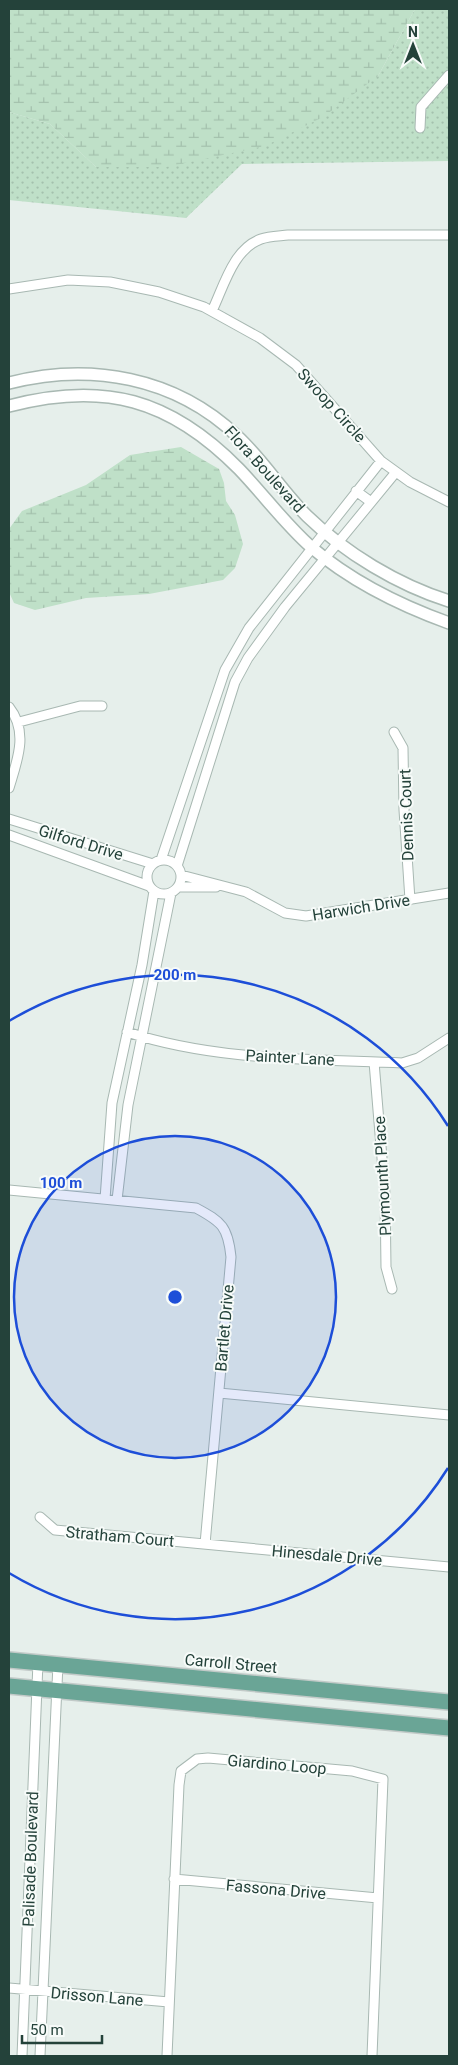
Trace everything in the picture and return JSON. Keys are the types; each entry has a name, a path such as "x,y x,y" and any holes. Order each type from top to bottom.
{"main road":[{"name":"Carroll Street","path":"9,1660 449,1702"},
{"path":"9,1686 449,1728"}],"street":[{"path":"420,128 421,107 449,75"},
{"path":"212,311 237,258 246,247 262,239 288,235 449,235"},
{"name":"Swoop Circle","path":"9,289 68,280 110,282 159,292 212,311 260,338 296,365 381,461 396,472 449,502"},
{"name":"Flora Boulevard","path":"9,383 55,373 90,373 126,377 172,392 208,412 238,437 295,504 339,542 388,574 449,601"},
{"name":"Flora Boulevard","path":"9,406 41,397 92,394 134,402 167,414 202,436 239,470 274,511 325,558 348,575 382,595 415,611 449,623"},
{"path":"174,890 159,894 152,889 147,878 148,871 157,862 225,670 249,628 272,597 381,461"},
{"path":"117,1200 128,1105 140,1036 179,871 218,734 235,682 248,658 285,607 396,472"},
{"path":"356,491 371,502"},
{"path":"272,597 285,607"},
{"path":"19,722 80,706 102,706"},
{"path":"9,707 19,722 20,749 9,788"},
{"path":"204,728 218,734"},
{"name":"Dennis Court","path":"394,732 404,748 404,810 410,900"},
{"name":"Gilford Drive","path":"9,819 157,862"},
{"name":"Gilford Drive","path":"9,835 152,889"},
{"path":"157,862 170,861 179,871"},
{"name":"Harwich Drive","path":"179,871 219,886 246,892 285,913 306,916 449,894"},
{"name":"Harwich Drive","path":"174,890 219,886"},
{"path":"105,1199 112,1103 142,964 152,889"},
{"name":"Painter Lane","path":"127,1032 175,1046 216,1052 402,1063 418,1058 449,1038"},
{"name":"Plymounth Place","path":"374,1062 385,1194 386,1267 392,1289"},
{"name":"Bartlet Drive","path":"9,1190 196,1208 216,1219 229,1236 231,1257 205,1544"},
{"path":"218,1393 449,1416"},
{"name":"Stratham Court","path":"40,1516 55,1530 205,1544"},
{"name":"Hinesdale Drive","path":"205,1544 449,1567"},
{"name":"Palisade Boulevard","path":"22,2056 38,1662"},
{"name":"Palisade Boulevard","path":"40,2056 58,1664"},
{"name":"Giardino Loop","path":"167,2056 174,1880 181,1771 197,1759 352,1771 383,1779 372,2056"},
{"name":"Fassona Drive","path":"174,1880 378,1898"},
{"name":"Drisson Lane","path":"9,1988 169,2002"}],"green space":[{"path":"9,9 415,9 378,76 323,117 265,146 166,167 96,167 50,124 9,112"},
{"path":"415,9 449,9 449,161 242,164 186,218 9,200 9,112 50,124 96,167 378,76"},
{"path":"181,447 219,469 224,483 226,501 235,515 243,544 235,568 223,580 149,594 86,598 35,610 14,603 9,592 9,529 22,511 86,485 130,455"}]}
